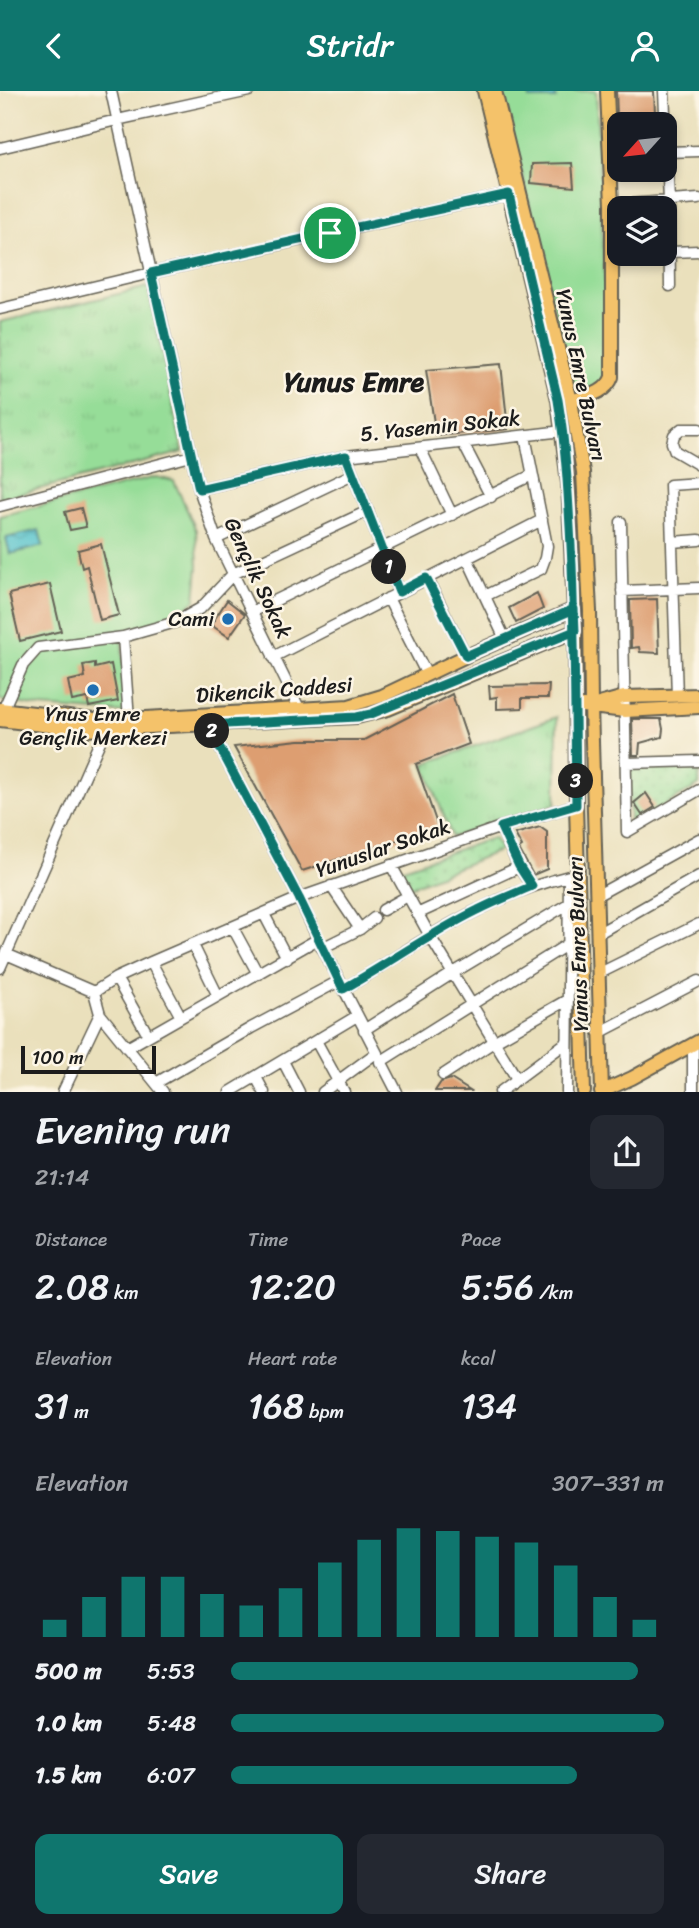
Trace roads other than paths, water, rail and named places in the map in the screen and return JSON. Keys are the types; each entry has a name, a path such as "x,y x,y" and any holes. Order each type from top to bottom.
{"main road":[{"name":"Yunus Emre Bulvarı","path":"484,91 563,431 575,631 576,805 584,1091"},
{"name":"Yunus Emre Bulvarı","path":"495,91 571,401 583,472 590,611 602,1091"},
{"path":"607,91 612,196"},
{"path":"571,401 603,390 609,386 612,377 612,266"},
{"name":"Dikencik Caddesi","path":"1,713 94,720 349,706 368,701 574,609"},
{"name":"Dikencik Caddesi","path":"1,713 85,730 357,717 371,714 575,631"},
{"path":"575,706 625,704 699,695"},
{"path":"625,704 699,707"},
{"path":"602,1091 697,1043"}],"street":[{"name":"Gençlik Sokak","path":"111,91 199,489 216,539 299,708"},
{"path":"0,148 249,91"},
{"path":"664,91 665,112"},
{"path":"677,152 699,151"},
{"path":"0,309 509,194"},
{"path":"677,200 699,199"},
{"path":"677,252 699,251"},
{"path":"670,266 670,286"},
{"path":"699,429 681,429 674,435 672,443 675,451 699,465"},
{"name":"5. Yasemin Sokak","path":"199,489 346,456 563,431"},
{"path":"485,596 541,569 545,558 547,546 525,436"},
{"path":"463,443 491,496"},
{"path":"421,448 452,515"},
{"path":"0,506 191,456"},
{"path":"346,456 399,592"},
{"path":"216,539 353,474"},
{"path":"252,612 533,475"},
{"path":"677,696 670,485 699,483"},
{"path":"1,713 23,665 38,648 123,637 176,622 201,608 233,574 368,511"},
{"path":"274,657 542,520"},
{"path":"621,522 627,832 699,790"},
{"path":"672,542 699,540"},
{"path":"467,558 505,639"},
{"path":"426,578 466,656"},
{"path":"622,591 699,588"},
{"path":"388,598 426,675"},
{"path":"123,637 129,719"},
{"path":"208,725 397,1091"},
{"path":"0,968 105,730"},
{"path":"626,763 699,761"},
{"name":"Yunuslar Sokak","path":"94,992 150,962 299,898 501,827 576,805"},
{"path":"501,827 519,866 532,886"},
{"path":"596,896 699,839"},
{"path":"391,865 417,914 495,1041 513,1085"},
{"path":"417,914 519,866"},
{"path":"6,954 94,992 100,1014 160,1087 251,1028 387,965 430,936 477,910 532,886 569,876 568,1091"},
{"path":"597,934 699,877"},
{"path":"331,886 360,929"},
{"path":"383,910 407,897"},
{"path":"364,1030 568,904"},
{"path":"264,914 287,958"},
{"path":"127,1048 287,958 360,929 374,918"},
{"path":"598,974 699,924"},
{"path":"233,928 258,974"},
{"path":"323,1091 568,944"},
{"path":"193,945 218,996"},
{"path":"150,962 181,1017"},
{"path":"116,978 148,1035"},
{"path":"599,1033 699,981"},
{"path":"443,1075 495,1041 567,1000"},
{"path":"63,1091 100,1014"},
{"path":"230,1091 357,1016"},
{"path":"316,1041 344,1091"},
{"path":"499,1091 513,1085 567,1042"},
{"path":"693,1091 697,1043"},
{"path":"282,1061 299,1091"},
{"path":"256,1077 264,1091"},
{"path":"632,1078 632,1091"}],"water":[{"path":"529,91 555,91 556,99 530,99"},
{"path":"39,530 43,546 10,554 6,538"}],"place":[{"name":"Cami","path":"228,619"},
{"name":"Ynus Emre Gençlik Merkezi","path":"93,690"}],"district":[{"name":"Yunus Emre","path":"354,381"}]}
